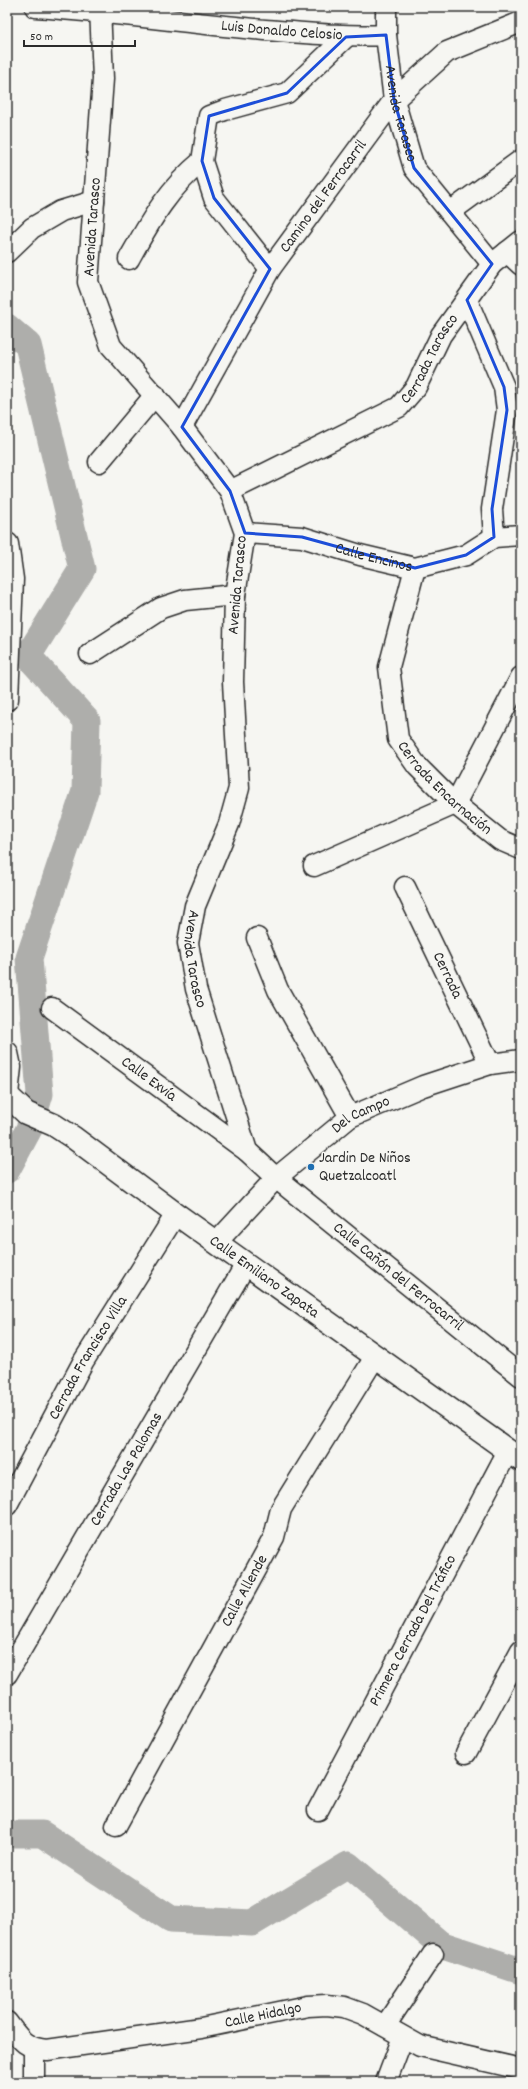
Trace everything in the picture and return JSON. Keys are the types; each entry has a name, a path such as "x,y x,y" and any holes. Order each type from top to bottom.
{"main road":[{"path":"7,544 12,579 7,699"},
{"name":"Calle Emiliano Zapata","path":"7,1053 10,1067 7,1095 26,1113 54,1125 74,1138 216,1243 514,1455"}],"street":[{"name":"Luis Donaldo Celosio","path":"35,7 101,9 174,14 346,37 386,35"},
{"name":"Avenida Tarasco","path":"386,7 386,35 394,100 414,168 450,212 510,255"},
{"name":"Avenida Tarasco","path":"101,9 103,79 88,282 111,346 182,426 230,491 245,533 235,595 233,682 239,788 229,824 195,906 188,943 196,989 246,1151"},
{"name":"Camino del Ferrocarril","path":"182,426 270,269 394,100 447,52 521,22"},
{"path":"270,269 214,198 202,160 209,116 225,110 287,93 346,37"},
{"path":"129,259 155,212 182,178 202,160"},
{"path":"450,212 521,160"},
{"path":"7,252 32,228 61,210 94,201"},
{"name":"Cerrada Tarasco","path":"230,491 399,407 416,388 441,335 466,300 510,255"},
{"path":"466,300 504,387 507,410 492,509 494,537"},
{"path":"99,462 155,396"},
{"name":"Calle Encinos","path":"245,533 302,537 360,556 415,568 466,555 494,537 521,535"},
{"name":"Cerrada Encarnación","path":"415,568 389,667 398,739 417,766 455,804 500,840 521,849"},
{"path":"90,654 161,608 184,600 235,595"},
{"path":"314,866 455,804 521,677"},
{"name":"Cerrada","path":"405,887 490,1064"},
{"path":"257,938 278,990 350,1117"},
{"name":"Calle Exvía","path":"52,1008 246,1151"},
{"name":"Del Campo","path":"216,1243 276,1178 350,1117 423,1086 490,1064 521,1060"},
{"path":"246,1151 276,1178"},
{"name":"Calle Cañón del Ferrocarril","path":"276,1178 521,1376"},
{"name":"Cerrada Francisco Villa","path":"7,1505 83,1362 176,1214"},
{"name":"Cerrada Las Palomas","path":"7,1674 246,1264"},
{"name":"Calle Allende","path":"116,1826 274,1536 280,1509 375,1357"},
{"name":"Primera Cerrada Del Tráfico","path":"318,1810 514,1455"},
{"path":"466,1753 521,1651"},
{"path":"385,2026 433,1954"},
{"name":"Calle Hidalgo","path":"34,2049 47,2050 201,2028 308,2006 327,2005 344,2007 363,2014 420,2046 436,2051 521,2069"},
{"path":"7,2022 21,2040 34,2049 34,2082"},
{"path":"386,2082 403,2037"}],"highlighted area":[{"path":"386,35 394,100 414,168 492,264 467,300 504,387 507,410 492,509 494,537 466,555 415,568 302,537 245,533 230,491 182,427 270,269 214,198 202,161 209,116 287,93 346,37"}],"waterway":[{"path":"7,327 28,345 82,569 28,656 87,721 85,791 29,958 40,1094 30,1127 7,1170"},
{"path":"7,1834 42,1834 171,1919 252,1923 348,1865 440,1944 521,1971"}],"place":[{"name":"Jardin De Niños Quetzalcoatl","path":"311,1167"}]}
